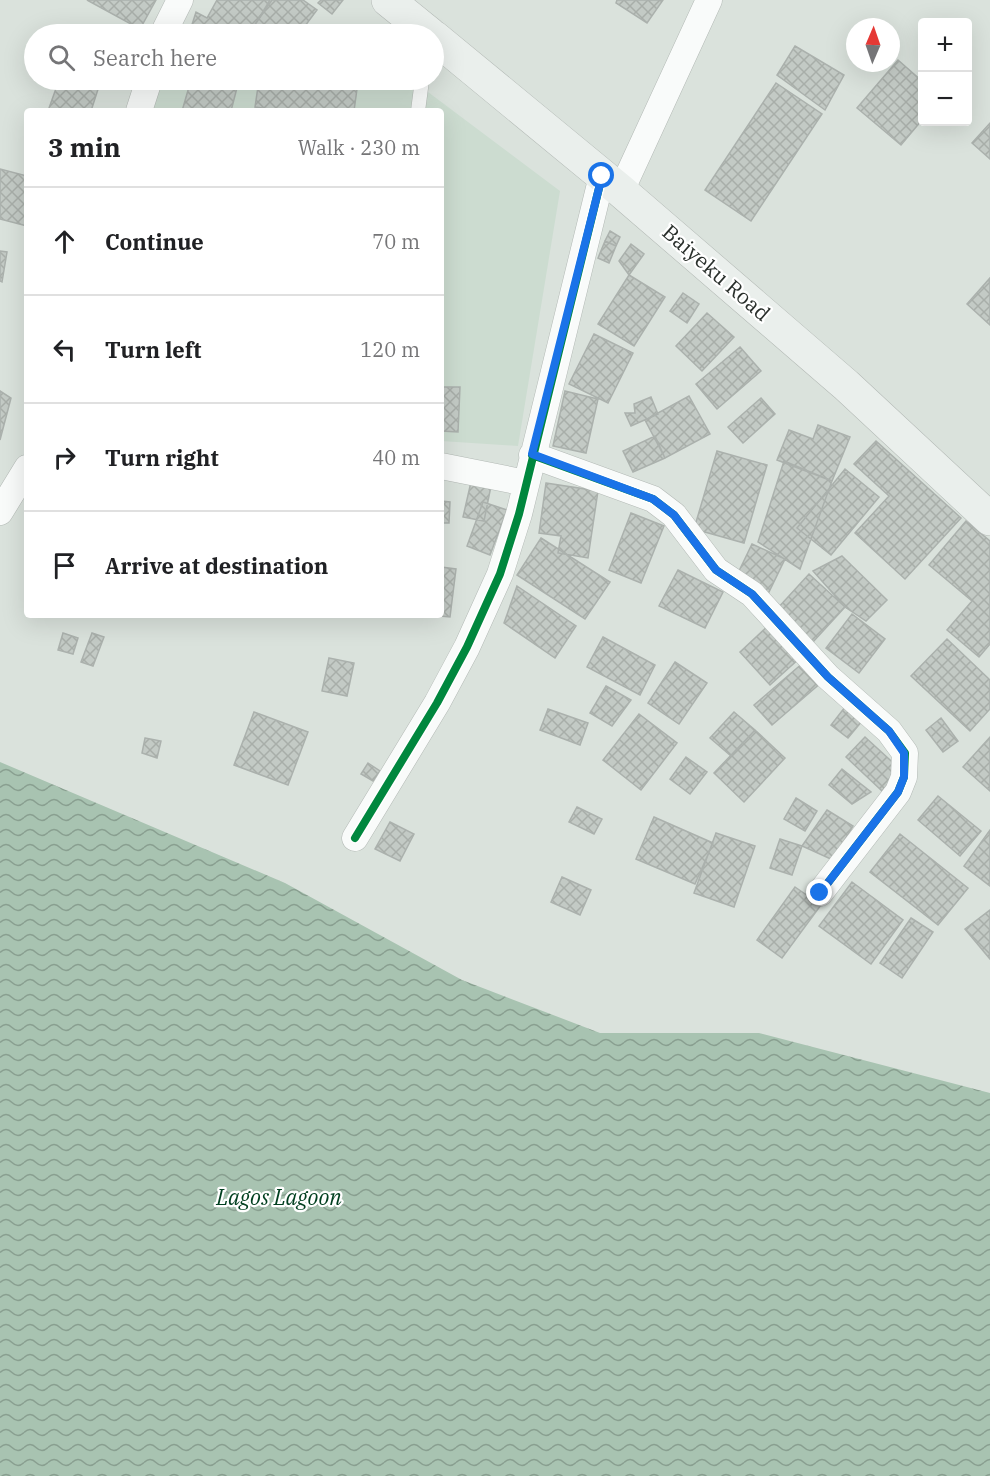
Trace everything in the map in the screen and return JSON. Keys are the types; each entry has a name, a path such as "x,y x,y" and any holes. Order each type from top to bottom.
{"main road":[{"name":"Baiyeku Road","path":"388,0 414,24"},
{"name":"Baiyeku Road","path":"444,51 611,183 846,385 990,519"}],"street":[{"path":"168,24 180,0"},
{"path":"355,838 467,647 500,574 532,454 611,183 709,0"},
{"path":"140,108 145,90"},
{"path":"532,454 653,499 674,515 716,570 752,594 769,610 828,677 889,731 904,753 904,777 898,792 820,893"},
{"path":"444,467 526,483"},
{"path":"0,512 24,473"}],"lane":[{"path":"418,108 421,90"}],"shaded area":[{"path":"158,90 425,90 560,191 518,446 444,441 444,108 154,108"}],"water":[{"name":"Lagos Lagoon","path":"0,762 285,883 462,980 600,1033 759,1033 990,1093 990,1476 0,1476"}],"building":[{"path":"87,0 156,0 143,24 131,24"},
{"path":"217,0 270,0 255,24 192,24 196,12 207,18"},
{"path":"272,0 303,0 317,10 306,24 256,24"},
{"path":"321,0 343,0 332,14 318,3"},
{"path":"617,0 663,0 647,23 616,3"},
{"path":"795,46 844,75 825,110 777,75"},
{"path":"900,62 918,78 918,125 901,145 857,108 888,72 900,72"},
{"path":"776,83 822,114 751,221 705,190"},
{"path":"55,90 98,90 92,108 49,108"},
{"path":"188,90 236,90 232,108 183,108"},
{"path":"258,90 357,90 354,108 255,107"},
{"path":"990,123 990,159 972,143"},
{"path":"0,169 24,175 24,225 0,219"},
{"path":"610,231 620,237 616,246 605,241"},
{"path":"605,241 616,246 609,263 598,258"},
{"path":"631,244 644,254 629,275 619,261"},
{"path":"0,251 7,252 2,282 0,281"},
{"path":"629,275 665,297 634,346 598,324"},
{"path":"990,278 990,325 967,304"},
{"path":"683,293 699,304 687,323 670,311"},
{"path":"707,313 734,337 702,371 676,346"},
{"path":"594,334 633,353 608,403 569,384"},
{"path":"740,347 761,371 717,409 696,384"},
{"path":"444,387 460,387 458,432 444,431"},
{"path":"0,391 11,398 0,440"},
{"path":"565,391 598,399 586,453 553,446"},
{"path":"689,396 710,434 665,458 645,420"},
{"path":"651,397 658,414 631,426 625,413 635,413 634,404"},
{"path":"761,398 775,414 743,443 728,427"},
{"path":"818,425 850,437 832,481 777,460 789,430 813,439"},
{"path":"655,436 665,458 633,472 623,451"},
{"path":"876,441 961,518 905,579 855,533 889,496 854,464"},
{"path":"717,451 767,465 744,543 694,529"},
{"path":"784,461 832,481 800,569 758,542"},
{"path":"845,469 879,497 831,555 797,528"},
{"path":"471,482 491,486 484,521 463,517"},
{"path":"546,483 598,491 588,558 558,553 561,536 539,533"},
{"path":"444,501 450,502 449,523 444,523"},
{"path":"483,502 507,510 490,555 467,546"},
{"path":"631,513 664,526 641,583 609,570"},
{"path":"966,521 990,541 990,644 979,657 947,630 972,601 929,565"},
{"path":"541,538 610,582 585,619 517,575"},
{"path":"752,544 785,559 767,596 738,573"},
{"path":"842,556 887,600 866,621 845,607 813,571"},
{"path":"444,567 456,569 450,617 444,616"},
{"path":"678,570 723,592 705,628 659,606"},
{"path":"809,574 845,607 813,642 777,609"},
{"path":"517,586 576,626 555,658 504,623"},
{"path":"852,614 885,639 859,673 826,648"},
{"path":"770,624 801,657 770,685 740,652"},
{"path":"63,633 78,638 73,654 58,650"},
{"path":"92,633 104,637 93,666 81,662"},
{"path":"603,637 655,665 640,695 587,667"},
{"path":"947,639 990,680 990,709 970,731 911,676"},
{"path":"329,658 354,663 347,696 322,691"},
{"path":"675,662 707,683 679,724 648,703"},
{"path":"804,662 822,682 772,725 754,705"},
{"path":"606,686 631,700 612,726 590,713"},
{"path":"845,707 862,721 848,738 831,725"},
{"path":"548,709 588,723 580,745 540,730"},
{"path":"254,712 308,732 288,785 234,765"},
{"path":"734,712 755,730 731,756 710,738"},
{"path":"639,714 677,743 641,790 603,760"},
{"path":"941,718 958,741 943,752 926,730"},
{"path":"755,730 785,758 744,802 714,773"},
{"path":"865,737 901,770 882,791 846,757"},
{"path":"990,737 990,791 963,767"},
{"path":"145,738 161,741 157,758 142,753"},
{"path":"686,757 707,772 690,794 670,779"},
{"path":"368,763 380,771 373,781 361,774"},
{"path":"842,769 871,792 852,804 829,785"},
{"path":"938,796 981,831 960,856 918,820"},
{"path":"796,798 817,811 805,831 784,819"},
{"path":"577,807 602,819 594,834 569,822"},
{"path":"827,810 853,826 833,860 802,846"},
{"path":"654,817 713,843 695,884 636,859"},
{"path":"390,822 414,834 400,861 375,849"},
{"path":"990,830 990,886 964,866"},
{"path":"716,833 755,846 734,907 694,893"},
{"path":"900,834 968,888 938,925 870,872"},
{"path":"780,839 802,846 792,875 770,868"},
{"path":"562,877 591,890 580,915 551,902"},
{"path":"852,882 903,920 871,964 819,926"},
{"path":"795,887 821,905 782,958 757,940"},
{"path":"990,910 990,959 965,929"},
{"path":"911,918 933,932 902,978 880,963"}],"cycle path":[{"path":"355,838 437,703 467,647 500,574 519,514 602,176"},
{"path":"532,455 653,499 674,515 716,570 752,594 828,677 889,731 905,753 904,777 898,792 820,893"}],"route":[{"path":"602,176 532,454 653,499 674,515 703,556 716,570 752,594 769,610 828,677 889,731 904,753 904,777 898,792 820,893"}]}
